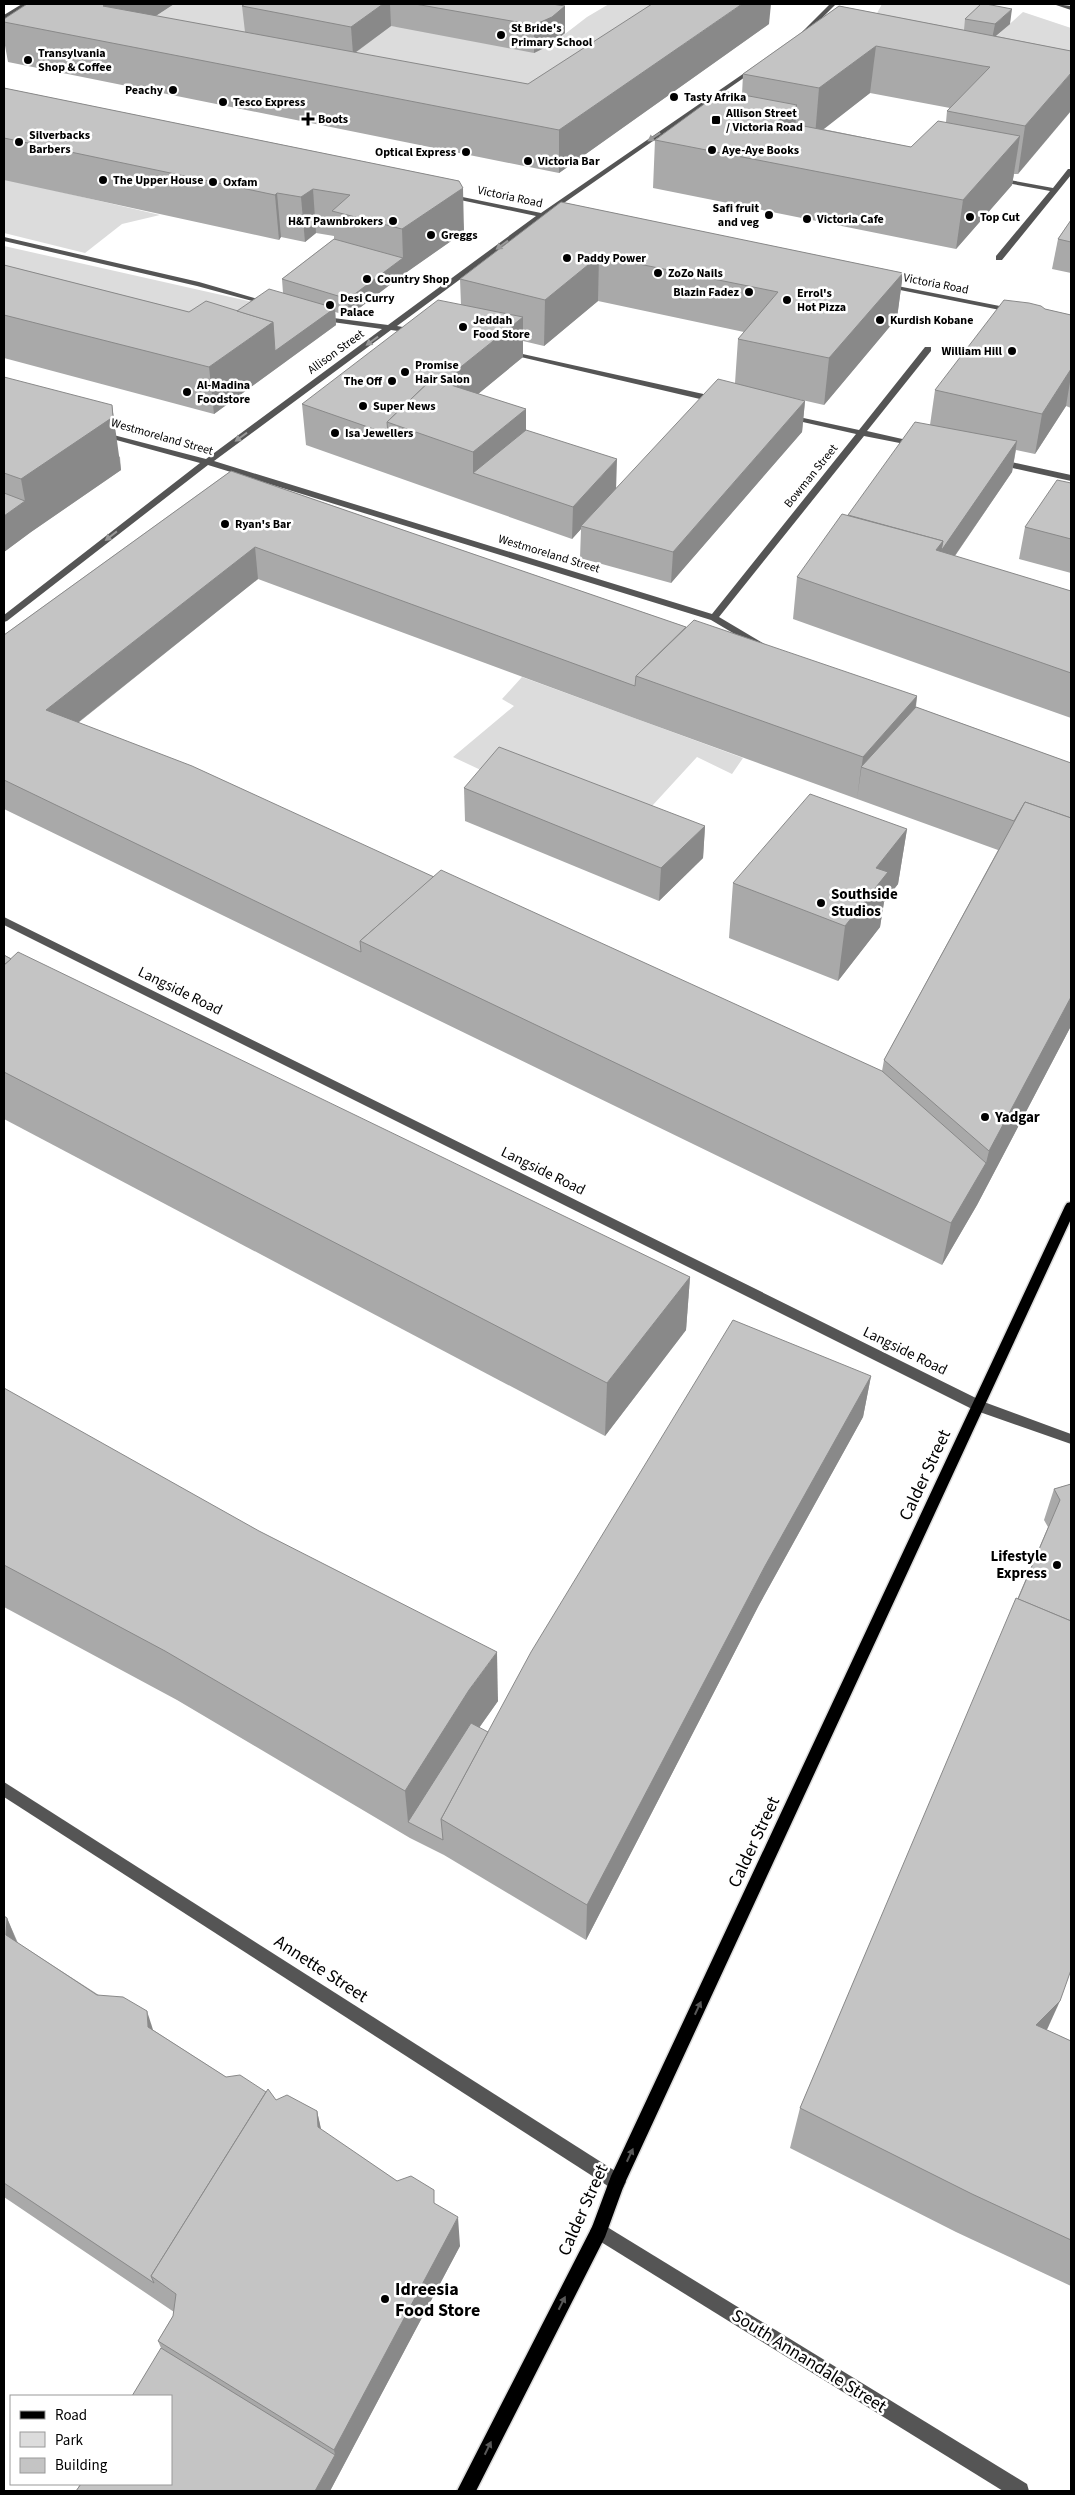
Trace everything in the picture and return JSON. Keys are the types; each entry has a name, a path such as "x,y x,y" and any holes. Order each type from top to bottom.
{"main road":[{"name":"Calder Street","path":"466,2491 599,2231 618,2182 1071,1206"}],"street":[{"path":"4,18 26,4"},
{"path":"795,40 832,4"},
{"path":"1058,4 1071,8"},
{"path":"803,34 812,36"},
{"name":"Allison Street","path":"4,619 207,462 541,216 762,62"},
{"path":"681,119 691,120"},
{"path":"999,258 1071,171"},
{"path":"988,177 1055,190"},
{"name":"Victoria Road","path":"436,193 567,221"},
{"path":"4,239 199,284 284,307"},
{"name":"Victoria Road","path":"872,282 1024,312"},
{"path":"312,315 340,323 392,326 430,335"},
{"name":"Bowman Street","path":"714,618 928,349"},
{"path":"497,350 727,402"},
{"path":"775,413 928,447"},
{"name":"Westmoreland Street","path":"87,429 207,462 714,618 774,653"},
{"path":"986,459 1071,478"},
{"name":"Langside Road","path":"4,921 979,1406 1071,1439"},
{"name":"Annette Street","path":"4,1789 618,2182"},
{"name":"South Annandale Street","path":"599,2231 1020,2491"}],"green space":[{"path":"174,4 285,4 391,26 552,44 587,17 609,4 688,4 528,127 112,45"},
{"path":"882,4 994,4 952,44 869,28"},
{"path":"1023,12 1071,28 1071,67 983,48"},
{"path":"4,179 160,215 122,224 85,253 4,233"},
{"path":"4,246 271,306 194,358 4,308"},
{"path":"522,677 743,758 732,774 697,757 630,830 500,779 453,757 514,706 502,699"}],"building":[{"path":"27,4 107,4 103,6 528,84 652,4 742,4 559,130 4,22 4,19"},
{"path":"245,4 383,4 351,27 242,6"},
{"path":"415,4 552,4 565,6 552,17 534,25"},
{"path":"981,4 1012,9 995,24 965,19"},
{"path":"839,6 1071,51 1071,73 1025,126 947,111 990,67 876,46 819,88 743,74"},
{"path":"4,88 459,181 463,188 402,229 332,211 350,195 313,189 301,197 277,193 275,195 4,138"},
{"path":"722,91 797,105 778,121 911,147 938,121 1020,136 963,200 655,140"},
{"path":"561,202 903,273 829,358 738,339 778,292 599,256 545,300 460,279"},
{"path":"1071,220 1071,242 1058,239"},
{"path":"334,239 403,258 348,299 282,279"},
{"path":"4,265 189,312 206,301 273,322 209,367 4,315"},
{"path":"269,289 335,308 275,351 273,322 237,311"},
{"path":"438,300 523,317 442,382 432,379 387,422 388,434 302,404"},
{"path":"1004,300 1029,303 1071,315 1071,369 1042,414 935,390"},
{"path":"4,377 112,405 113,417 21,479 4,473"},
{"path":"432,379 526,409 473,452 387,422"},
{"path":"718,379 805,401 673,552 581,526"},
{"path":"915,422 1017,441 941,551 943,541 848,515"},
{"path":"526,430 617,459 573,507 473,473"},
{"path":"231,471 686,627 636,676 635,686 255,547 46,710 192,766 434,877 360,941 361,952 4,780 4,635"},
{"path":"1057,480 1071,483 1071,539 1025,527"},
{"path":"4,493 25,501 4,516"},
{"path":"842,514 943,541 936,550 1071,591 1071,673 797,577"},
{"path":"694,620 917,696 863,757 636,676"},
{"path":"916,707 1071,763 1071,818 1025,802 1014,821 861,767"},
{"path":"499,747 705,826 661,868 464,788"},
{"path":"810,794 907,829 876,868 888,872 845,926 733,883"},
{"path":"1025,802 1071,818 1071,997 989,1151 884,1060"},
{"path":"441,870 882,1071 986,1163 951,1223 360,941"},
{"path":"18,952 690,1277 607,1383 4,1072 4,965"},
{"path":"4,955 11,959 4,965"},
{"path":"733,1320 871,1376 765,1566 587,1905 441,1819 531,1652"},
{"path":"4,1388 259,1531 497,1652 469,1690 405,1791 165,1651 4,1565"},
{"path":"1071,1484 1071,1621 1018,1599 1060,1500 1054,1489"},
{"path":"1016,1598 1071,1621 1071,1970 1060,2001 1036,2025 1071,2041 1071,2240 972,2194 800,2108"},
{"path":"471,1723 488,1732 441,1819 443,1840 408,1822"},
{"path":"4,1916 7,1918 6,1935 97,1995 123,1997 147,2011 148,2027 226,2077 240,2075 266,2092 151,2276 154,2283 4,2183"},
{"path":"268,2089 276,2100 287,2095 317,2111 318,2127 397,2181 411,2176 434,2190 434,2203 458,2217 334,2450 158,2341 173,2316 176,2294 151,2276"},
{"path":"161,2348 335,2455 315,2491 76,2491 80,2485 172,2485 172,2395 133,2395"}],"place":[{"name":"St Bride's Primary School","path":"501,35"},
{"name":"Transylvania Shop & Coffee","path":"28,60"},
{"name":"Peachy","path":"173,90"},
{"name":"Tasty Afrika","path":"674,97"},
{"name":"Tesco Express","path":"223,102"},
{"name":"Boots","path":"308,119"},
{"name":"Allison Street / Victoria Road","path":"716,120"},
{"name":"Silverbacks Barbers","path":"19,142"},
{"name":"Aye-Aye Books","path":"712,150"},
{"name":"Optical Express","path":"466,152"},
{"name":"Victoria Bar","path":"528,161"},
{"name":"The Upper House","path":"103,180"},
{"name":"Oxfam","path":"213,182"},
{"name":"Safi fruit and veg","path":"769,215"},
{"name":"Top Cut","path":"970,217"},
{"name":"Victoria Cafe","path":"807,219"},
{"name":"H&T Pawnbrokers","path":"393,221"},
{"name":"Greggs","path":"431,235"},
{"name":"Paddy Power","path":"567,258"},
{"name":"ZoZo Nails","path":"658,273"},
{"name":"Country Shop","path":"367,279"},
{"name":"Blazin Fadez","path":"749,292"},
{"name":"Errol's Hot Pizza","path":"787,300"},
{"name":"Desi Curry Palace","path":"330,305"},
{"name":"Kurdish Kobane","path":"880,320"},
{"name":"Jeddah Food Store","path":"463,327"},
{"name":"William Hill","path":"1012,351"},
{"name":"Promise Hair Salon","path":"405,372"},
{"name":"The Off","path":"392,381"},
{"name":"Al-Madina Foodstore","path":"187,392"},
{"name":"Super News","path":"363,406"},
{"name":"Isa Jewellers","path":"335,433"},
{"name":"Ryan's Bar","path":"225,524"},
{"name":"Southside Studios","path":"821,903"},
{"name":"Yadgar","path":"985,1117"},
{"name":"Lifestyle Express","path":"1057,1565"},
{"name":"Idreesia Food Store","path":"385,2299"}]}
